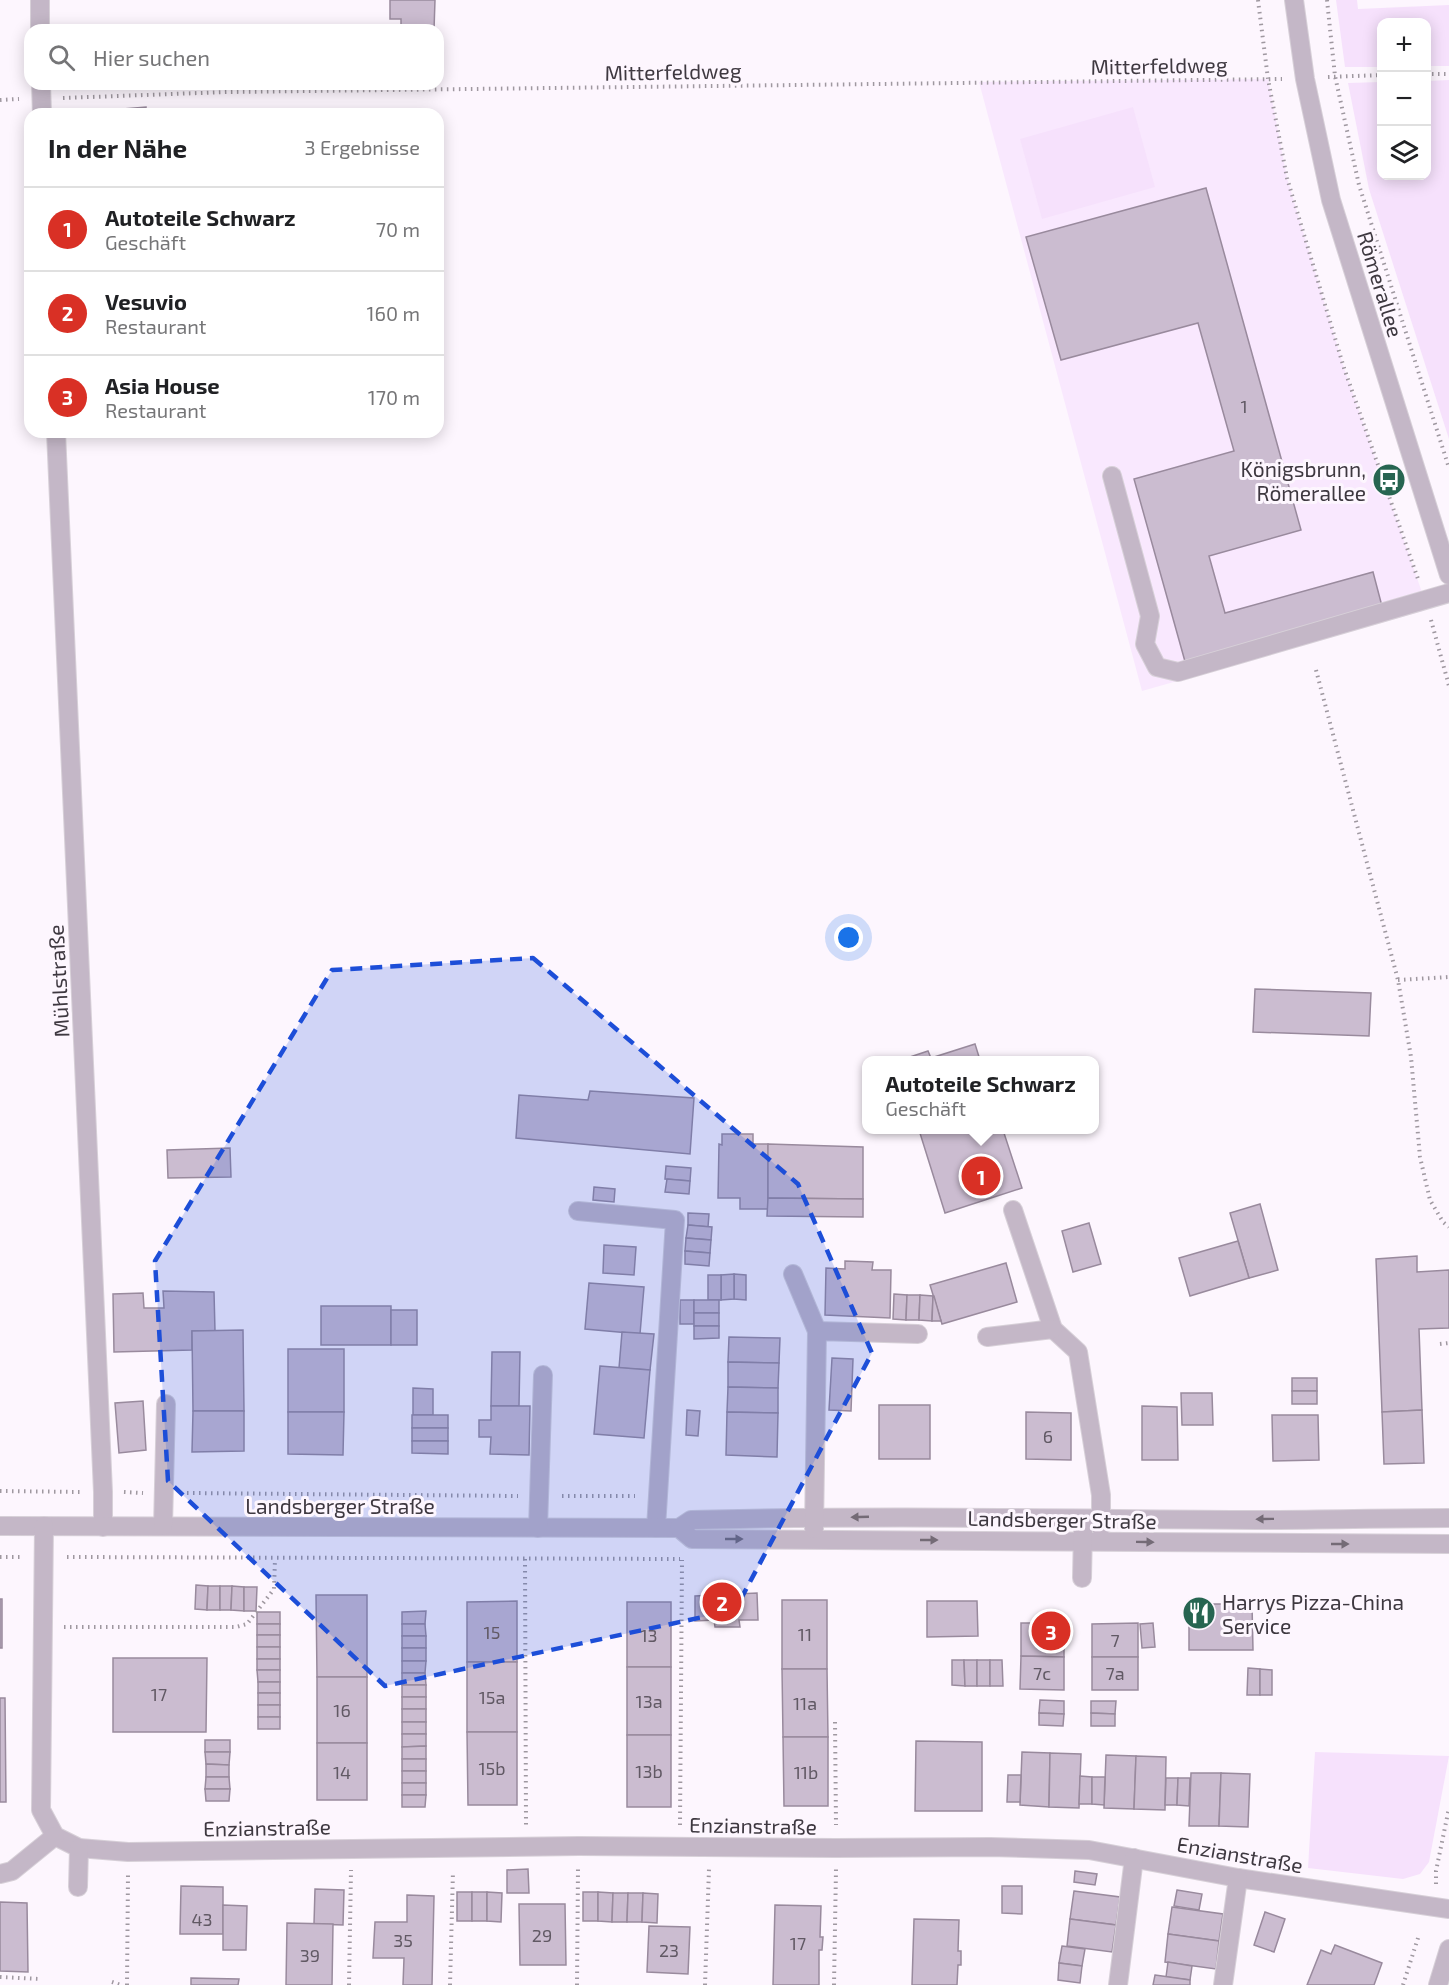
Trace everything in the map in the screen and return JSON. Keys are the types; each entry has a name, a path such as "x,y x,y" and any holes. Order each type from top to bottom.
{"street":[{"path":"40,0 40,24"},
{"name":"Römerallee","path":"1294,0 1305,79 1331,200 1449,575"},
{"name":"Mühlstraße","path":"56,438 103,1527"},
{"path":"1112,476 1150,616 1145,644 1157,667 1178,672 1449,593"},
{"path":"1012,1210 1053,1329 1078,1352 1101,1495 1083,1541 1082,1578"},
{"path":"578,1211 675,1220 656,1528"},
{"path":"793,1274 818,1332 814,1540"},
{"path":"987,1337 1053,1329"},
{"path":"818,1332 918,1334"},
{"path":"538,1528 543,1375"},
{"path":"163,1526 166,1404"},
{"name":"Landsberger Straße","path":"0,1526 679,1528 691,1520 813,1517 988,1516 1258,1520 1449,1518"},
{"path":"1092,1519 1101,1541"},
{"path":"0,1874 12,1871 55,1836 41,1810 44,1526"},
{"name":"Landsberger Straße","path":"679,1528 692,1539 1449,1544"},
{"name":"Enzianstraße","path":"55,1836 79,1848 128,1852 579,1846 1089,1850 1238,1878 1449,1910"},
{"path":"78,1887 79,1848"},
{"path":"1118,1985 1134,1858"},
{"path":"1223,1985 1238,1878"},
{"path":"1438,1985 1449,1949"}],"path":[{"path":"1258,0 1268,79 1287,178 1344,368 1425,601 1449,686"},
{"path":"1327,0 1335,76 1359,185 1449,468"},
{"path":"1431,74 1448,75"},
{"name":"Mitterfeldweg","path":"444,89 1305,79 1377,75"},
{"name":"Mitterfeldweg","path":"42,99 227,92 387,90"},
{"path":"1316,670 1398,980 1411,1058 1420,1157 1430,1200 1443,1222 1449,1227"},
{"path":"1398,980 1449,977"},
{"path":"1440,1344 1449,1343"},
{"path":"0,1557 682,1559 680,1847"},
{"path":"42,1627 236,1627 247,1624 274,1589 274,1559"},
{"path":"525,1559 526,1847"},
{"path":"834,1985 835,1722"},
{"path":"1436,1871 1449,1808"},
{"path":"577,1985 579,1846"},
{"path":"705,1985 710,1847"},
{"path":"349,1985 352,1848"},
{"path":"450,1985 453,1849"},
{"path":"127,1985 128,1852"},
{"path":"1403,1985 1418,1938"},
{"path":"0,1977 40,1979"},
{"path":"112,1982 121,1985"}],"highlighted area":[{"path":"533,958 798,1184 872,1353 735,1610 385,1686 168,1481 155,1261 332,970"}],"shaded area":[{"path":"1336,0 1357,0 1358,9 1449,5 1449,66 1431,66 1431,18 1377,18 1377,67 1345,67"},
{"path":"1268,79 1287,178 1344,368 1425,601 1423,611 1142,691 979,82"},
{"path":"1449,80 1449,439 1369,189 1348,83 1377,82 1377,180 1431,180 1431,81"},
{"path":"1133,107 1155,187 1042,219 1020,139"},
{"path":"1315,1752 1449,1756 1429,1862 1420,1874 1403,1879 1308,1868"}],"building":[{"path":"390,0 435,0 434,24 401,24 401,19 390,19"},
{"path":"1206,188 1301,530 1209,556 1225,613 1373,572 1383,610 1186,665 1134,479 1234,451 1198,323 1061,360 1026,237"},
{"path":"1255,989 1371,993 1369,1036 1253,1032"},
{"path":"975,1044 979,1056 937,1056"},
{"path":"928,1051 930,1056 913,1056"},
{"path":"590,1091 694,1098 690,1154 516,1138 519,1095 588,1100"},
{"path":"722,1134 753,1134 753,1144 768,1144 768,1209 740,1209 740,1198 718,1198 719,1144 722,1145"},
{"path":"920,1134 1004,1134 1022,1188 945,1213"},
{"path":"768,1144 863,1147 863,1199 768,1198"},
{"path":"230,1148 231,1177 168,1178 167,1150"},
{"path":"666,1166 691,1168 690,1181 665,1179"},
{"path":"667,1179 690,1181 689,1194 665,1192"},
{"path":"594,1187 615,1189 614,1202 593,1200"},
{"path":"768,1198 863,1199 863,1217 767,1216"},
{"path":"1260,1204 1278,1270 1249,1278 1230,1213"},
{"path":"688,1213 709,1214 708,1227 688,1225"},
{"path":"1089,1223 1101,1264 1073,1272 1062,1231"},
{"path":"688,1225 712,1227 711,1240 686,1238"},
{"path":"686,1238 711,1240 710,1253 685,1251"},
{"path":"1238,1241 1249,1278 1190,1296 1179,1258"},
{"path":"604,1245 636,1247 634,1275 603,1273"},
{"path":"685,1251 710,1253 709,1266 685,1264"},
{"path":"1417,1256 1417,1272 1449,1270 1449,1328 1419,1329 1422,1410 1382,1412 1376,1259"},
{"path":"845,1261 873,1262 872,1270 891,1270 890,1318 825,1315 826,1268 845,1269"},
{"path":"1006,1263 1017,1302 942,1324 930,1285"},
{"path":"734,1274 746,1275 746,1300 734,1299"},
{"path":"734,1274 734,1299 721,1300 721,1275"},
{"path":"708,1275 721,1275 721,1300 708,1300"},
{"path":"589,1283 644,1287 640,1334 585,1329"},
{"path":"163,1291 214,1292 215,1331 192,1331 192,1350 114,1352 113,1294 143,1293 144,1308 164,1308"},
{"path":"894,1294 907,1295 906,1320 893,1319"},
{"path":"907,1295 920,1295 919,1320 906,1320"},
{"path":"920,1295 933,1296 932,1321 919,1320"},
{"path":"934,1296 941,1321 932,1321"},
{"path":"680,1300 694,1300 694,1324 680,1324"},
{"path":"694,1300 719,1300 719,1313 694,1313"},
{"path":"321,1306 391,1306 391,1345 321,1345"},
{"path":"391,1310 417,1310 417,1345 391,1345"},
{"path":"694,1313 719,1313 719,1326 694,1326"},
{"path":"694,1326 719,1326 719,1338 694,1339"},
{"path":"243,1330 244,1411 193,1411 192,1331"},
{"path":"622,1332 654,1334 650,1370 619,1368"},
{"path":"729,1337 780,1338 779,1363 728,1362"},
{"path":"288,1349 344,1349 344,1412 288,1412"},
{"path":"492,1352 520,1352 519,1406 491,1406"},
{"path":"832,1358 853,1359 851,1411 829,1410"},
{"path":"728,1362 779,1363 778,1388 728,1387"},
{"path":"600,1366 650,1370 644,1438 594,1434"},
{"path":"1292,1378 1317,1378 1317,1391 1292,1391"},
{"path":"728,1387 778,1388 778,1413 727,1412"},
{"path":"413,1388 433,1389 433,1415 413,1415"},
{"path":"1292,1391 1317,1391 1317,1404 1292,1404"},
{"path":"1181,1393 1212,1393 1213,1425 1182,1425"},
{"path":"143,1401 146,1450 119,1453 115,1403"},
{"path":"879,1405 930,1405 930,1459 879,1459"},
{"path":"491,1406 530,1406 529,1455 490,1454 491,1437 479,1437 479,1420 491,1420"},
{"path":"1142,1406 1177,1407 1178,1460 1142,1460"},
{"path":"687,1410 700,1411 698,1436 686,1435"},
{"path":"1422,1410 1424,1463 1384,1464 1382,1412"},
{"path":"193,1411 244,1411 244,1451 192,1452"},
{"path":"288,1412 344,1412 343,1455 288,1454"},
{"path":"727,1412 778,1413 777,1457 726,1455"},
{"path":"1026,1412 1071,1413 1071,1460 1026,1459"},
{"path":"412,1415 448,1415 448,1428 412,1428"},
{"path":"1272,1415 1318,1415 1319,1460 1273,1461"},
{"path":"412,1428 448,1428 448,1441 412,1441"},
{"path":"412,1441 448,1441 448,1454 412,1453"},
{"path":"196,1585 208,1586 207,1610 195,1609"},
{"path":"208,1586 220,1586 220,1610 207,1610"},
{"path":"220,1586 232,1586 231,1610 220,1610"},
{"path":"232,1586 244,1587 244,1611 231,1610"},
{"path":"244,1587 257,1587 256,1611 244,1611"},
{"path":"757,1593 758,1620 739,1620 740,1627 715,1627 714,1620 695,1621 695,1596"},
{"path":"316,1595 367,1595 367,1677 317,1677"},
{"path":"0,1599 2,1599 2,1648 0,1648"},
{"path":"782,1600 827,1600 827,1669 782,1669"},
{"path":"517,1601 517,1662 467,1662 467,1602"},
{"path":"927,1601 977,1601 978,1636 927,1637"},
{"path":"627,1602 671,1602 671,1667 627,1667"},
{"path":"1189,1604 1252,1604 1253,1650 1189,1650"},
{"path":"426,1611 425,1624 402,1624 402,1612"},
{"path":"257,1612 280,1612 280,1624 257,1624"},
{"path":"1021,1623 1064,1623 1064,1657 1021,1656"},
{"path":"1138,1623 1138,1657 1092,1657 1092,1624"},
{"path":"1153,1623 1155,1647 1142,1648 1140,1624"},
{"path":"257,1624 280,1624 280,1635 257,1635"},
{"path":"402,1624 425,1624 426,1636 402,1636"},
{"path":"257,1635 280,1635 280,1647 257,1647"},
{"path":"402,1636 426,1636 426,1648 402,1648"},
{"path":"257,1647 280,1647 280,1659 257,1659"},
{"path":"402,1648 426,1648 426,1661 402,1661"},
{"path":"1021,1656 1064,1657 1064,1690 1020,1689"},
{"path":"1092,1657 1138,1657 1138,1690 1092,1690"},
{"path":"113,1658 207,1658 206,1732 113,1732"},
{"path":"257,1659 280,1659 280,1670 257,1670"},
{"path":"952,1660 964,1660 965,1686 952,1685"},
{"path":"964,1660 977,1660 977,1686 965,1686"},
{"path":"977,1660 990,1660 990,1686 977,1686"},
{"path":"990,1660 1002,1660 1003,1686 990,1686"},
{"path":"402,1661 426,1661 425,1673 402,1673"},
{"path":"467,1662 517,1662 517,1732 467,1732"},
{"path":"627,1667 671,1667 671,1735 627,1735"},
{"path":"1248,1668 1260,1669 1260,1695 1247,1695"},
{"path":"782,1669 827,1669 828,1737 783,1737"},
{"path":"1260,1669 1272,1670 1272,1695 1260,1695"},
{"path":"257,1670 280,1670 280,1682 258,1682"},
{"path":"402,1673 425,1673 426,1685 402,1685"},
{"path":"317,1677 367,1677 367,1743 317,1743"},
{"path":"258,1682 280,1682 280,1693 258,1693"},
{"path":"402,1685 426,1685 426,1697 402,1697"},
{"path":"258,1693 280,1693 280,1705 258,1705"},
{"path":"402,1697 426,1697 426,1709 402,1709"},
{"path":"0,1698 5,1698 6,1802 0,1802"},
{"path":"1040,1700 1064,1701 1064,1714 1039,1713"},
{"path":"1091,1701 1116,1701 1115,1714 1091,1713"},
{"path":"258,1705 280,1705 280,1717 258,1717"},
{"path":"402,1709 426,1709 426,1722 402,1722"},
{"path":"1039,1713 1064,1714 1063,1726 1039,1725"},
{"path":"1091,1713 1115,1714 1115,1726 1091,1726"},
{"path":"258,1717 280,1717 280,1729 258,1729"},
{"path":"402,1722 426,1722 426,1734 402,1734"},
{"path":"467,1732 517,1732 517,1805 468,1805"},
{"path":"402,1734 426,1734 426,1746 402,1747"},
{"path":"627,1735 671,1735 671,1807 627,1807"},
{"path":"783,1737 828,1737 828,1806 784,1806"},
{"path":"205,1740 230,1740 230,1752 205,1752"},
{"path":"916,1741 982,1742 982,1811 915,1811"},
{"path":"317,1743 367,1743 367,1800 317,1800"},
{"path":"426,1746 426,1759 402,1759 402,1747"},
{"path":"205,1752 230,1752 229,1765 206,1764"},
{"path":"1022,1752 1050,1753 1049,1807 1020,1805"},
{"path":"1050,1753 1081,1754 1079,1808 1049,1807"},
{"path":"1106,1755 1136,1756 1134,1809 1104,1808"},
{"path":"1136,1756 1166,1757 1165,1810 1134,1809"},
{"path":"402,1759 426,1759 426,1771 402,1771"},
{"path":"206,1764 229,1765 229,1777 206,1777"},
{"path":"402,1771 426,1771 426,1783 402,1783"},
{"path":"1191,1773 1221,1773 1219,1826 1189,1826"},
{"path":"1221,1773 1250,1774 1248,1827 1219,1826"},
{"path":"1008,1775 1021,1775 1020,1802 1007,1802"},
{"path":"1080,1776 1092,1777 1092,1804 1079,1804"},
{"path":"206,1777 229,1777 230,1789 205,1789"},
{"path":"1092,1777 1105,1777 1104,1805 1092,1804"},
{"path":"1166,1778 1178,1778 1177,1805 1165,1805"},
{"path":"1178,1778 1190,1778 1189,1806 1177,1805"},
{"path":"402,1783 426,1783 426,1795 402,1795"},
{"path":"205,1789 230,1789 229,1801 206,1801"},
{"path":"402,1795 426,1795 425,1807 402,1807"},
{"path":"528,1869 529,1893 507,1893 507,1870"},
{"path":"1075,1871 1097,1874 1095,1885 1074,1882"},
{"path":"181,1886 223,1887 223,1934 180,1934"},
{"path":"1002,1886 1022,1886 1022,1914 1002,1913"},
{"path":"315,1889 344,1890 343,1925 314,1924"},
{"path":"1177,1890 1202,1894 1199,1910 1174,1906"},
{"path":"1074,1891 1120,1897 1116,1925 1070,1919"},
{"path":"457,1892 472,1892 472,1921 457,1921"},
{"path":"472,1892 487,1892 487,1921 472,1921"},
{"path":"487,1892 502,1893 501,1922 487,1921"},
{"path":"583,1892 598,1892 598,1921 583,1921"},
{"path":"598,1892 613,1893 612,1922 598,1921"},
{"path":"613,1893 628,1893 627,1922 612,1922"},
{"path":"628,1893 643,1893 642,1922 627,1922"},
{"path":"643,1893 658,1894 657,1923 642,1922"},
{"path":"407,1895 434,1896 432,1985 403,1985 404,1958 373,1958 375,1922 407,1922"},
{"path":"0,1902 27,1903 28,1972 0,1971"},
{"path":"519,1904 565,1904 566,1965 520,1965"},
{"path":"223,1905 247,1906 246,1950 223,1950"},
{"path":"775,1905 821,1906 820,1937 823,1937 822,1950 819,1950 819,1985 773,1985"},
{"path":"1172,1907 1223,1914 1219,1941 1168,1934"},
{"path":"1265,1912 1285,1919 1274,1952 1254,1945"},
{"path":"914,1919 959,1920 958,1951 961,1951 961,1965 958,1965 957,1985 912,1985"},
{"path":"1070,1919 1116,1925 1112,1952 1067,1946"},
{"path":"287,1923 333,1924 332,1985 286,1985"},
{"path":"649,1926 690,1927 688,1974 647,1972"},
{"path":"1168,1934 1219,1941 1216,1969 1165,1962"},
{"path":"1335,1945 1382,1963 1374,1985 1307,1985 1321,1950 1331,1954"},
{"path":"1062,1946 1085,1949 1082,1966 1059,1963"},
{"path":"1168,1962 1192,1966 1190,1980 1166,1977"},
{"path":"1059,1963 1082,1966 1080,1983 1058,1980"},
{"path":"1155,1975 1190,1980 1190,1985 1153,1985"},
{"path":"191,1978 239,1979 238,1985 191,1985"}],"place":[{"name":"Königsbrunn, Römerallee","path":"1389,480"},
{"name":"Autoteile Schwarz","path":"981,1176"},
{"name":"Vesuvio","path":"722,1602"},
{"name":"Harrys Pizza-China Service","path":"1199,1613"},
{"name":"Asia House","path":"1051,1631"}]}
